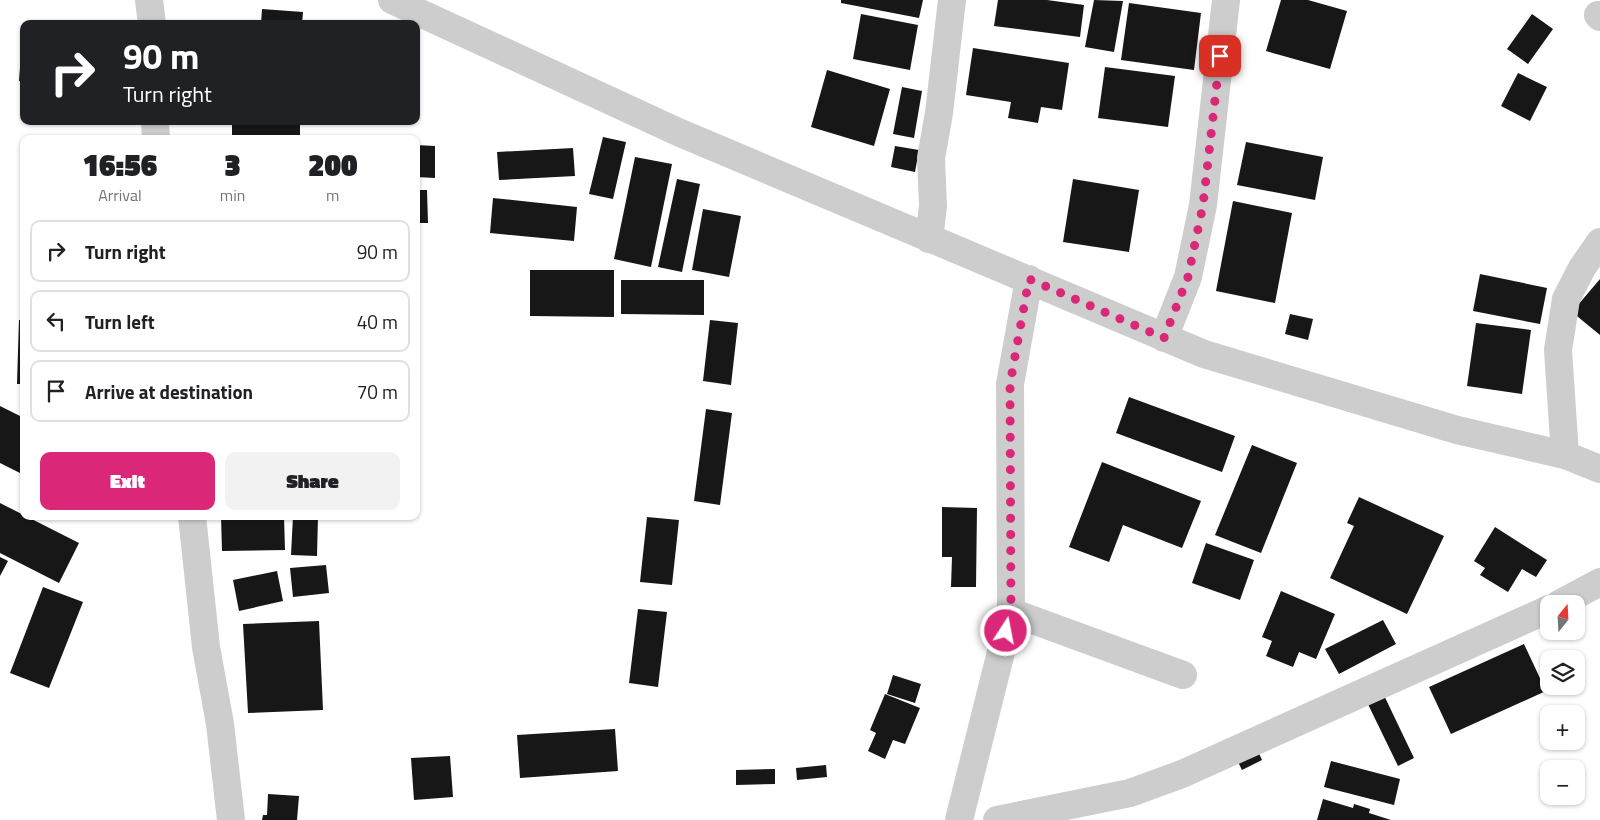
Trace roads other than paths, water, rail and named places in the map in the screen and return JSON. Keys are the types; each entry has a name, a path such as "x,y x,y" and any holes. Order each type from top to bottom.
{"street":[{"path":"149,0 152,20"},
{"path":"392,0 678,132 1204,354 1457,430 1565,455 1600,469"},
{"path":"929,239 933,206 931,158 939,113 952,0"},
{"path":"1164,338 1188,277 1203,205 1226,0"},
{"path":"1565,455 1558,350 1566,299 1582,268 1600,242"},
{"path":"959,820 1011,612 1010,384 1029,279"},
{"path":"192,520 206,647 220,724 232,820"},
{"path":"1576,595 1600,582"},
{"path":"1011,612 1183,675"},
{"path":"997,820 1130,793 1182,774 1540,613"}]}
